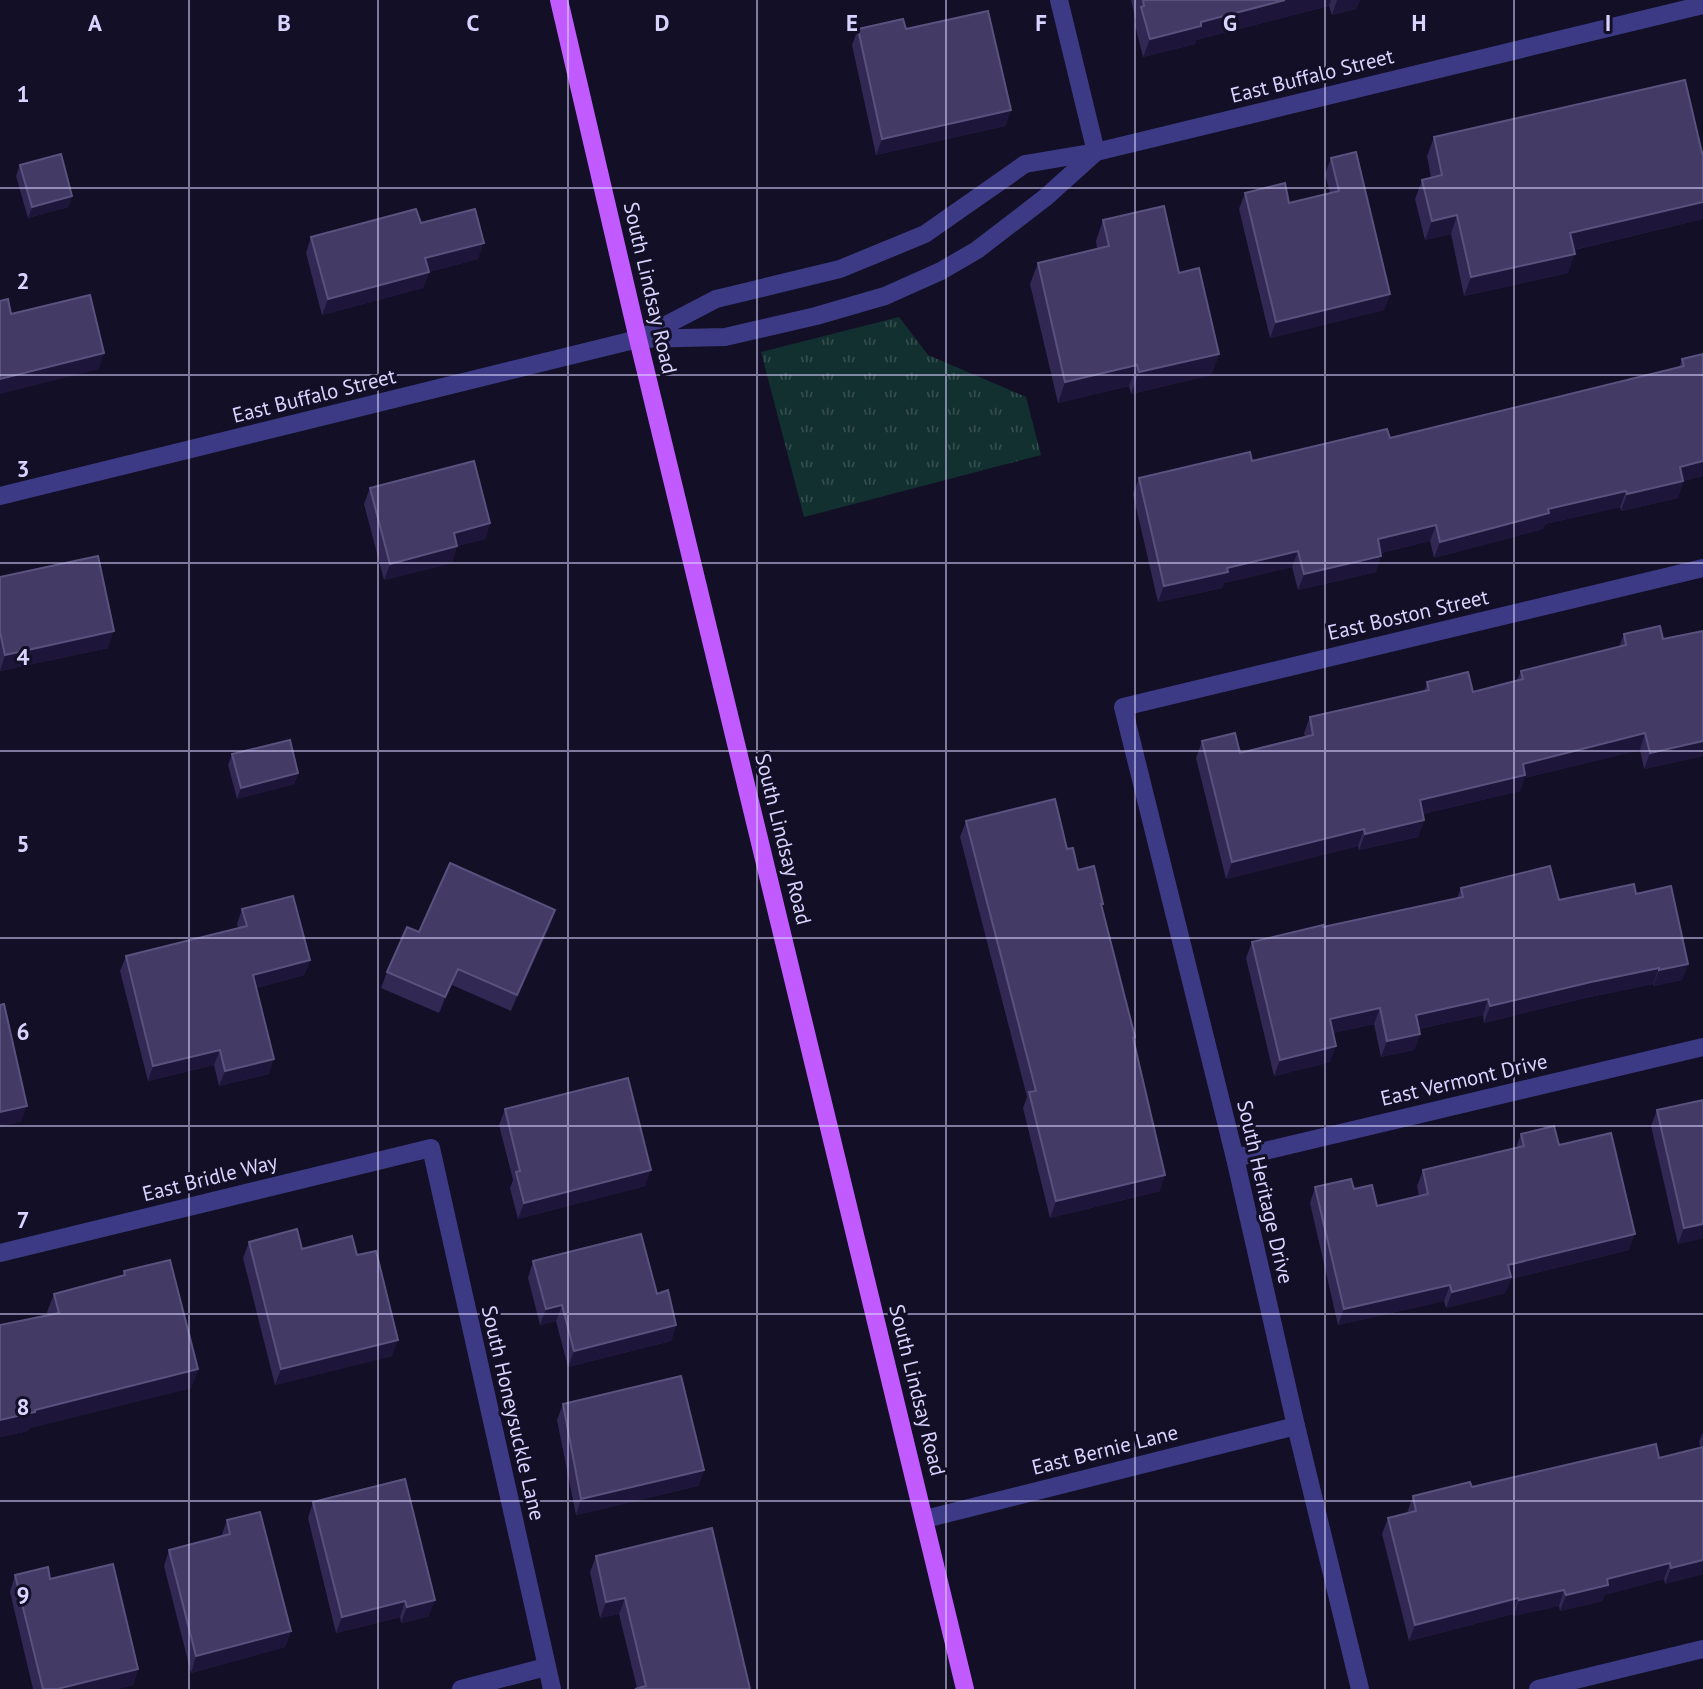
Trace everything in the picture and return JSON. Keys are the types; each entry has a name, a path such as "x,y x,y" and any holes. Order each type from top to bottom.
{"main road":[{"name":"South Lindsay Road","path":"559,0 638,339 965,1689"}],"street":[{"path":"1059,0 1096,152"},
{"name":"East Buffalo Street","path":"638,339 716,299 840,269 909,242 926,234 1025,164 1096,152 1703,5"},
{"name":"East Buffalo Street","path":"0,496 638,339 724,337 816,316 885,296 941,271 977,250 1046,197 1096,152"},
{"name":"East Boston Street","path":"1123,707 1703,568"},
{"name":"South Heritage Drive","path":"1123,707 1235,1158 1360,1689"},
{"name":"East Vermont Drive","path":"1235,1158 1703,1047"},
{"name":"East Bridle Way","path":"0,1253 431,1148"},
{"name":"South Honeysuckle Lane","path":"431,1148 552,1689"},
{"name":"East Bernie Lane","path":"925,1519 1296,1426"},
{"path":"1538,1689 1703,1649"},
{"path":"461,1689 546,1667"}],"green space":[{"path":"899,317 928,355 1026,397 1041,455 804,517 761,352"}],"building":[{"path":"1143,0 1285,0 1201,22 1201,26 1150,39 1141,7 1144,6"},
{"path":"988,11 1011,110 882,139 858,29 903,19 906,29"},
{"path":"1685,80 1703,152 1703,202 1570,233 1575,254 1471,277 1457,215 1432,221 1422,180 1442,175 1434,137"},
{"path":"1356,152 1390,294 1276,322 1245,193 1285,183 1289,203 1339,191 1331,158"},
{"path":"61,154 72,196 32,207 20,165"},
{"path":"1164,206 1179,273 1199,268 1219,354 1139,372 1137,365 1065,382 1038,263 1109,246 1103,220"},
{"path":"416,209 421,223 475,209 484,243 425,258 429,272 328,299 311,237"},
{"path":"90,295 104,353 0,379 0,301 8,299 11,314"},
{"path":"1703,354 1703,461 1680,467 1683,481 1548,509 1549,513 1440,542 1436,525 1378,539 1381,556 1304,574 1298,551 1227,568 1228,572 1164,586 1139,478 1250,452 1252,461 1387,429 1390,438 1684,366 1682,359"},
{"path":"474,461 490,523 454,533 457,546 390,564 370,488"},
{"path":"98,556 114,631 5,655 0,632 0,577"},
{"path":"1660,626 1663,639 1703,631 1703,741 1650,753 1645,733 1523,764 1525,775 1420,800 1424,820 1365,834 1364,829 1232,862 1202,741 1235,733 1240,753 1313,735 1310,717 1429,690 1427,682 1468,672 1473,692 1523,679 1521,671 1626,645 1624,634"},
{"path":"290,740 298,773 241,788 232,754"},
{"path":"1055,799 1067,849 1073,848 1078,870 1094,866 1165,1175 1056,1201 1029,1092 1036,1091 966,821"},
{"path":"450,863 555,910 517,995 458,969 445,997 387,972 407,927 419,932"},
{"path":"1550,866 1559,900 1634,884 1636,894 1671,886 1688,964 1591,982 1490,1006 1488,999 1416,1015 1420,1034 1387,1041 1380,1008 1330,1019 1336,1046 1280,1060 1252,942 1463,897 1461,888"},
{"path":"293,896 310,960 253,975 274,1059 225,1071 220,1050 153,1066 126,956 247,926 242,909"},
{"path":"4,1004 27,1106 0,1112 0,1005"},
{"path":"628,1078 651,1170 524,1203 516,1172 520,1171 505,1109"},
{"path":"1703,1100 1703,1224 1684,1228 1657,1110"},
{"path":"1554,1126 1559,1145 1611,1133 1635,1234 1508,1265 1511,1277 1452,1292 1450,1285 1344,1309 1315,1187 1351,1179 1354,1189 1372,1185 1377,1206 1428,1194 1423,1170 1524,1146 1521,1134"},
{"path":"297,1229 302,1249 352,1236 357,1255 376,1251 398,1340 281,1369 249,1242"},
{"path":"641,1234 657,1294 668,1290 676,1325 574,1351 562,1305 546,1309 533,1261"},
{"path":"170,1260 198,1369 0,1420 0,1325 59,1313 54,1294 125,1275 124,1271"},
{"path":"681,1376 704,1470 581,1499 563,1404"},
{"path":"1656,1444 1659,1458 1703,1447 1703,1560 1671,1568 1670,1563 1607,1579 1608,1585 1566,1595 1564,1590 1519,1600 1518,1598 1415,1625 1388,1518 1416,1511 1413,1496 1470,1482 1472,1487"},
{"path":"405,1479 435,1600 407,1607 405,1601 342,1617 313,1502"},
{"path":"260,1512 291,1631 196,1656 169,1550 230,1534 227,1520"},
{"path":"712,1528 750,1689 635,1689 646,1686 625,1598 606,1602 596,1556"},
{"path":"113,1564 138,1669 57,1689 43,1689 15,1575 48,1567 50,1579"}]}
